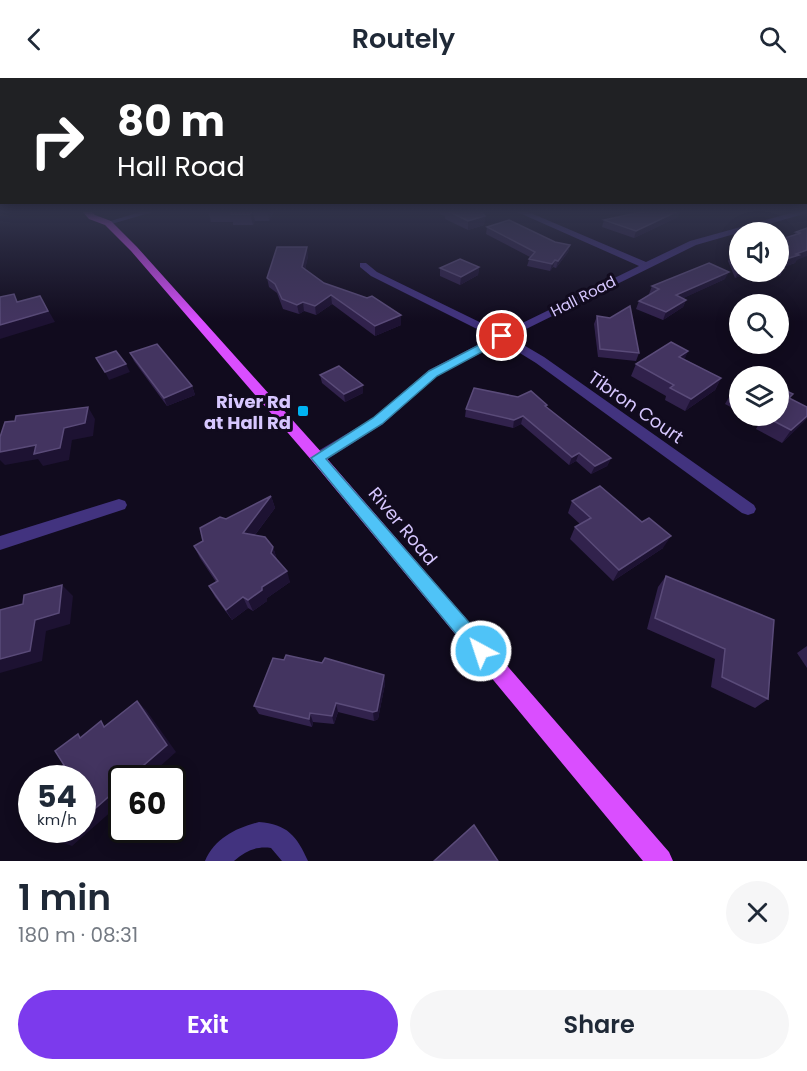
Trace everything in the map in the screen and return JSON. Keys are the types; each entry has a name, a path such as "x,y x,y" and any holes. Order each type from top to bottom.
{"main road":[{"name":"River Road","path":"133,248 318,458 660,861"}],"street":[{"path":"604,248 644,265"},
{"name":"Hall Road","path":"318,458 378,421 433,374 502,336 683,248"},
{"name":"Tibron Court","path":"363,265 374,274 502,336 548,366 748,509"},
{"path":"0,543 119,505"},
{"path":"218,861 237,841 253,834 261,834 269,835 282,842 293,854 295,861"}],"building":[{"path":"277,248 307,248 302,267 324,283 367,298 372,296 401,315 375,326 331,295 315,306 303,302 297,305 282,299 275,284 267,278"},
{"path":"526,248 568,248 558,261 555,260 552,264 529,259 535,252"},
{"path":"789,248 807,248 807,250 796,254 799,255 789,258"},
{"path":"460,259 479,267 461,277 440,268"},
{"path":"709,263 729,272 676,295 686,300 666,312 639,301 659,289 652,286"},
{"path":"14,294 17,302 40,296 48,311 0,325 0,297"},
{"path":"630,306 639,353 600,349 597,316 610,318"},
{"path":"671,342 688,351 679,357 721,378 691,399 670,388 674,385 636,364"},
{"path":"157,344 192,386 164,398 130,353"},
{"path":"116,351 126,364 105,372 96,358"},
{"path":"339,366 363,385 344,394 320,375"},
{"path":"474,388 518,397 531,391 547,405 545,406 611,458 595,466 579,453 572,457 523,416 514,420 466,409"},
{"path":"789,398 807,407 807,416 791,430 783,426 789,426"},
{"path":"88,407 85,423 64,428 60,448 34,454 36,445 0,452 0,437 5,422 15,421 16,416"},
{"path":"600,486 642,522 649,518 671,536 619,570 575,527 591,518 572,501"},
{"path":"271,496 243,533 265,537 273,547 271,553 287,571 262,587 262,590 248,600 243,597 226,610 209,586 218,581 194,546 203,541 200,528 220,517 226,519"},
{"path":"666,576 774,620 768,699 722,677 725,649 655,618"},
{"path":"62,585 59,613 35,620 30,651 0,659 0,610 23,604 24,595"},
{"path":"286,655 322,663 325,658 384,675 377,711 336,703 332,716 310,713 309,719 254,706 273,658 284,660"},
{"path":"137,701 167,745 144,765 108,765 108,797 96,808 96,765 64,765 55,751 78,734 80,738 101,721 104,727"},
{"path":"474,825 498,861 434,861"}],"place":[{"name":"River Rd at Hall Rd","path":"303,411"}],"route":[{"path":"481,651 318,458 378,421 433,374 502,336"}]}
